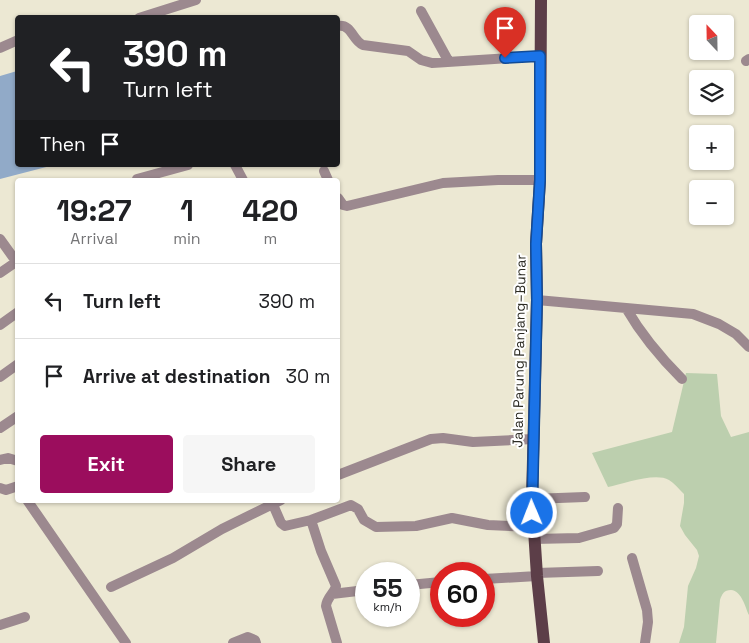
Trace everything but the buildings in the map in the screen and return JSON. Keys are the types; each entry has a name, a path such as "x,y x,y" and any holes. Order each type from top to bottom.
{"main road":[{"name":"Jalan Parung Panjang–Bunar","path":"541,0 540,180 536,244 537,300 532,499 544,643"}],"street":[{"path":"160,15 196,0"},
{"path":"421,11 449,62"},
{"path":"340,26 349,28 357,42 363,45 408,51 421,60 432,63 540,56"},
{"path":"0,48 15,41"},
{"path":"141,178 181,167"},
{"path":"340,201 343,205 347,206 443,183 540,180"},
{"path":"0,239 15,260"},
{"path":"0,274 15,264"},
{"path":"537,300 693,314 702,316 736,334 749,347"},
{"path":"626,308 638,328 682,379"},
{"path":"0,325 15,314"},
{"path":"0,377 15,366"},
{"path":"0,428 15,418"},
{"path":"340,474 431,440 443,438 473,442 533,439"},
{"path":"0,460 8,458 15,460"},
{"path":"0,488 6,490 15,488"},
{"path":"532,499 585,497"},
{"path":"28,503 126,643"},
{"path":"110,587 173,558 222,529 273,503"},
{"path":"275,503 283,525 311,520 351,506 358,509 364,520 376,527 416,526 452,518 534,533 579,538 614,528 617,524 618,508"},
{"path":"311,520 320,551 336,586 335,591 326,600 326,606 337,643"},
{"path":"632,558 647,610 648,622 645,643"},
{"path":"495,578 598,572"},
{"path":"332,594 355,591"},
{"path":"0,625 25,617"},
{"path":"233,643 248,637 255,640 256,643"}],"green space":[{"path":"686,373 717,374 721,416 731,437 749,432 749,615 738,593 731,590 725,592 720,600 716,643 679,643 684,627 688,586 699,556 697,550 680,526 684,494 671,481 656,477 608,487 592,453 672,432"}],"water":[{"path":"15,72 15,167 46,167 0,179 0,76"}],"route":[{"path":"505,58 540,56 540,180 536,244 537,300 532,513"}]}
